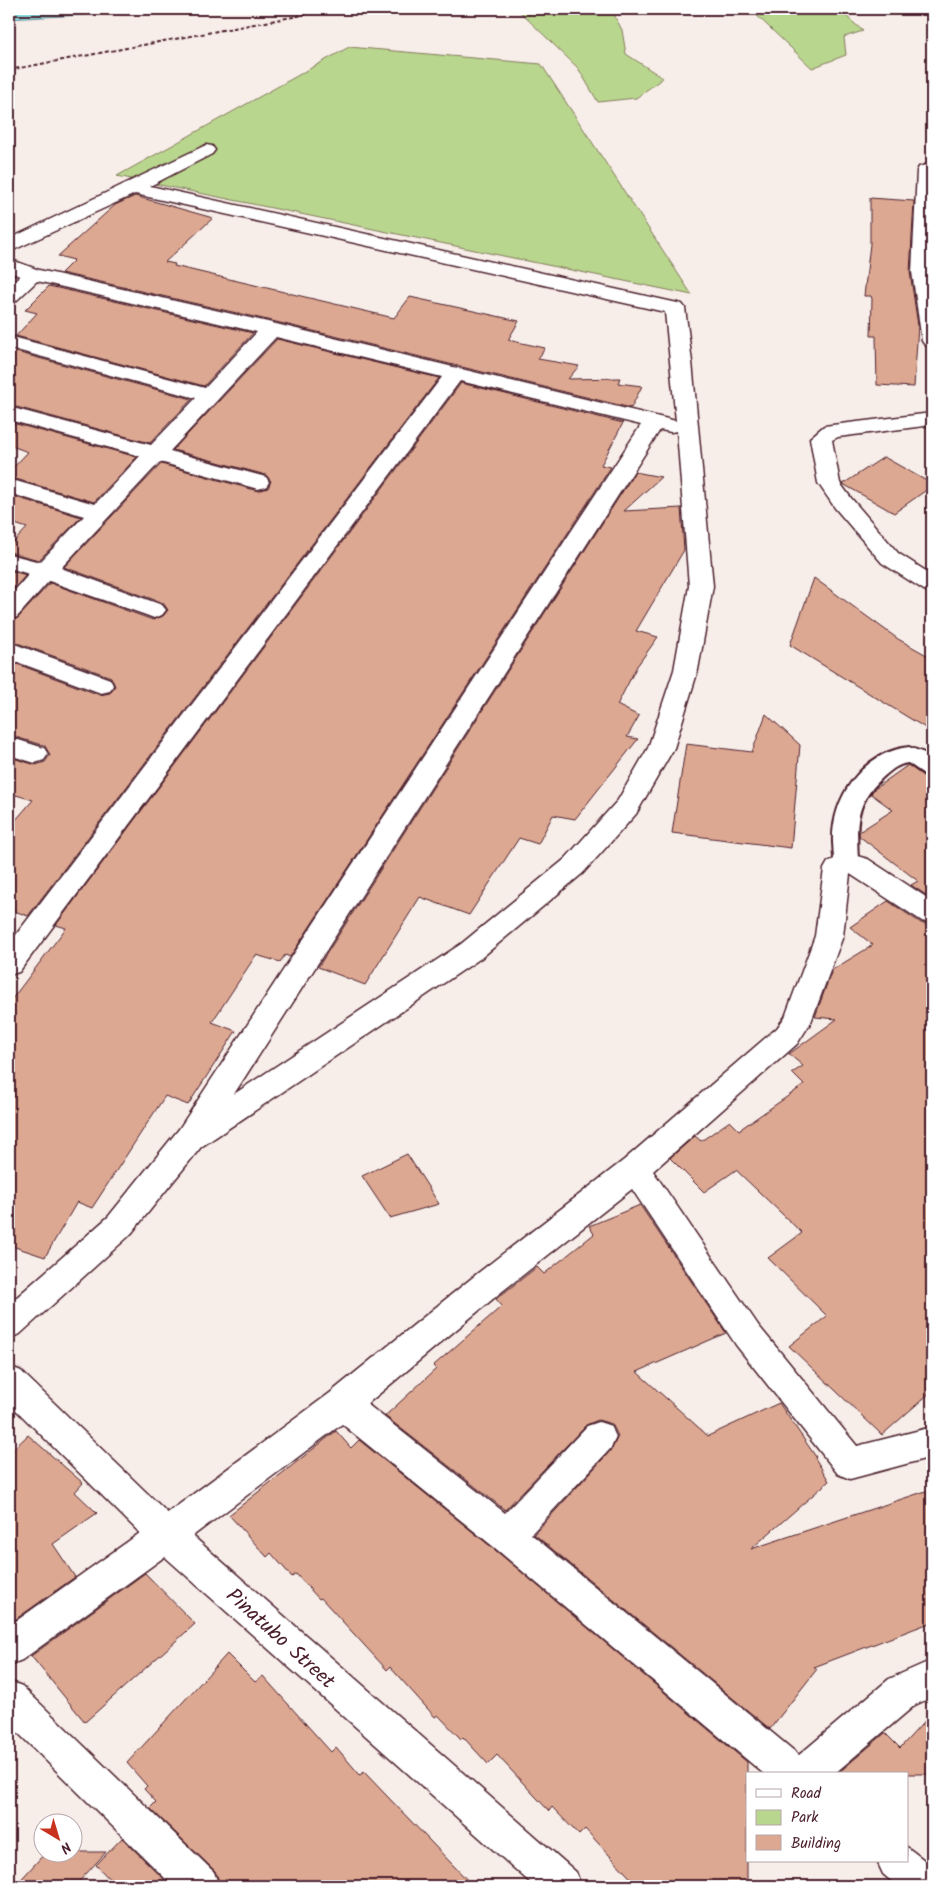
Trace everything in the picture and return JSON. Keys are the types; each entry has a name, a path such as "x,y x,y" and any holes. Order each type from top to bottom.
{"street":[{"path":"9,246 133,188 206,150"},
{"path":"932,169 926,171 927,272 932,341"},
{"path":"133,188 675,308 682,362 701,586 686,670 661,748 627,807 574,866 471,951 352,1032 190,1138"},
{"path":"9,265 33,274 272,329 454,375 687,430"},
{"path":"9,297 33,274"},
{"path":"9,612 45,571 272,329"},
{"path":"9,342 209,395"},
{"path":"9,964 454,375"},
{"path":"9,412 258,482"},
{"path":"932,419 832,431 821,438 829,483 843,502 890,558 932,584"},
{"path":"9,1324 119,1226 190,1138 654,422"},
{"path":"9,486 99,513"},
{"path":"9,561 45,571 154,610"},
{"path":"9,650 101,685"},
{"path":"9,746 35,754"},
{"path":"9,1647 166,1535 342,1404 489,1283 635,1169 787,1036 797,1022 829,936 837,869 846,863 869,872 932,914"},
{"path":"635,1169 748,1335 850,1463 932,1442"},
{"name":"Pinatubo Street","path":"9,1381 166,1535 562,1886"},
{"path":"342,1404 508,1536 790,1772"},
{"path":"508,1536 599,1437"},
{"path":"806,1772 902,1692 932,1678"},
{"path":"9,1699 200,1886"},
{"path":"897,1862 926,1886"}],"lane":[{"path":"846,863 846,817 854,796 870,778 883,764 902,755 910,755 932,768"}],"path":[{"path":"9,70 335,9"}],"green space":[{"path":"517,9 611,9 622,30 626,54 663,78 636,98 598,102 578,68"},
{"path":"750,9 838,9 863,31 844,37 846,55 812,68"},
{"path":"349,47 541,64 692,295 117,176"}],"water":[{"path":"9,9 187,9 9,19"}],"building":[{"path":"135,196 213,218 165,262 175,264 174,266 394,318 410,297 519,321 508,340 545,348 538,359 579,366 568,379 620,378 618,383 642,386 631,408 272,321 61,273 74,260 58,256 115,205"},
{"path":"870,198 914,201 910,272 918,326 914,387 877,385 876,336 871,336 872,299 871,296 864,296 870,244"},
{"path":"49,286 253,333 204,386 16,336 37,313 25,310"},
{"path":"277,339 439,378 28,916 9,909 9,828 33,800 9,793 9,757 36,765 45,762 50,755 45,746 9,735 9,661 100,695 110,693 115,686 111,677 9,640 9,622 18,618 50,583 153,620 163,616 168,610 163,603 64,567 161,464 258,491 268,488 271,481 266,475 173,450"},
{"path":"16,352 192,399 150,443 9,405 9,360"},
{"path":"461,383 623,423 601,465 611,467 290,957 285,955 280,962 256,955 212,1022 236,1031 188,1105 165,1096 92,1208 77,1202 45,1257 9,1245 9,1003 66,928 56,925"},
{"path":"9,422 137,457 94,502 9,477 9,472 28,452 9,445"},
{"path":"884,457 932,484 932,486 894,513 843,484"},
{"path":"635,472 661,477 624,511 681,508 684,550 636,631 658,637 637,666 617,705 639,716 627,737 638,739 575,819 553,815 538,844 519,838 469,915 420,897 365,985 318,967"},
{"path":"9,495 81,517 39,560 9,552 9,547 27,528 9,522"},
{"path":"9,570 26,575 9,594"},
{"path":"814,578 898,639 932,658 932,732 790,645"},
{"path":"766,714 800,745 791,848 672,833 686,744 752,752"},
{"path":"908,765 923,776 932,778 932,899 911,885 918,881 859,836 859,832 893,810 871,794 873,790"},
{"path":"888,901 921,923 932,926 932,1391 882,1435 789,1346 827,1316 768,1258 802,1233 736,1170 704,1192 670,1158 695,1136 701,1141 730,1121 739,1130 804,1085 792,1073 803,1066 789,1054 837,1019 815,1017 832,970 873,945 850,927"},
{"path":"407,1154 439,1204 390,1218 362,1176"},
{"path":"640,1205 726,1333 637,1372 708,1436 779,1403 816,1457 829,1481 751,1549 932,1489 932,1622 814,1667 817,1669 770,1729 534,1534 612,1449 618,1436 612,1424 598,1420 586,1425 505,1510 385,1416 436,1369 433,1366 502,1306 496,1299 537,1267 544,1274 594,1234 589,1226"},
{"path":"336,1431 351,1448 359,1440 494,1549 747,1762 747,1886 638,1886 585,1829 579,1835 552,1807 549,1811 497,1755 488,1764 463,1737 461,1739 438,1715 435,1717 390,1667 387,1670 321,1598 319,1599 296,1574 292,1577 271,1553 267,1557 229,1515"},
{"path":"28,1435 83,1483 75,1492 97,1513 53,1544 75,1577 9,1624 9,1453"},
{"path":"145,1573 195,1624 85,1722 31,1656"},
{"path":"227,1654 255,1682 263,1676 331,1752 336,1747 360,1775 364,1772 473,1886 221,1886 215,1871 150,1808 156,1802 144,1789 147,1786 127,1763"},
{"path":"932,1713 932,1774 839,1772 885,1733 900,1748"},
{"path":"122,1838 171,1886 116,1886 96,1865"},
{"path":"82,1852 106,1852 75,1886 15,1886 37,1862 82,1862"}]}
